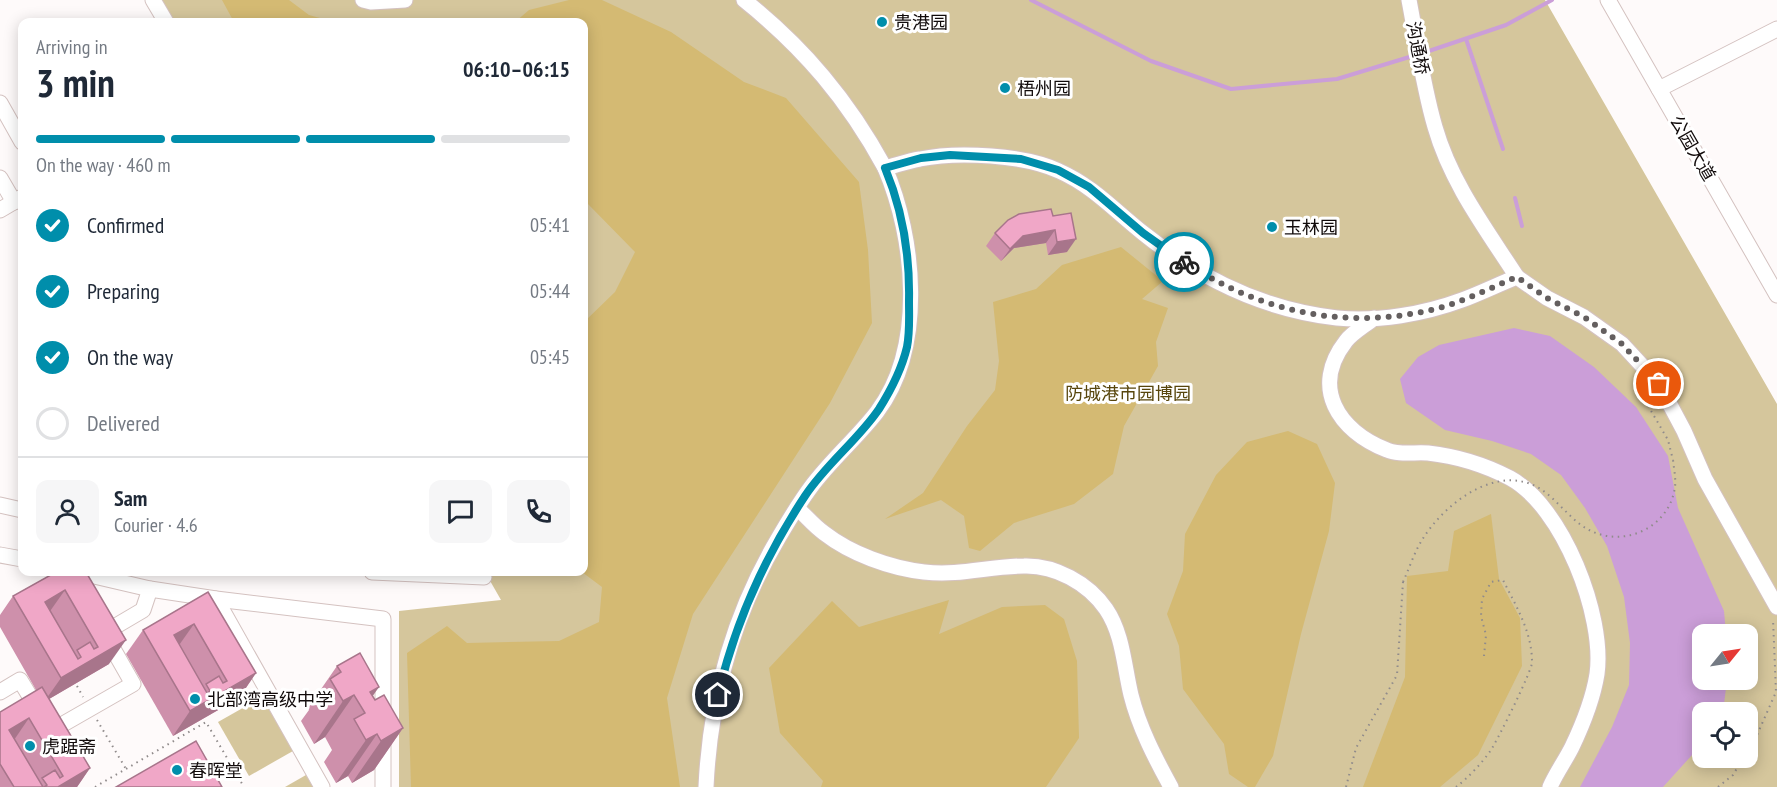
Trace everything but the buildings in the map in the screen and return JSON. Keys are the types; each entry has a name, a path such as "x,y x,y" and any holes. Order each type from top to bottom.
{"street":[{"path":"153,0 164,18"},
{"path":"363,0 379,2 405,0"},
{"path":"706,787 714,710 728,655 754,584 812,486 878,410 891,388 907,345 909,318 909,255 896,192 885,168 831,84 784,33 744,0"},
{"name":"沟通桥","path":"1409,0 1435,128 1469,205 1517,277"},
{"name":"公园大道","path":"1608,0 1777,295"},
{"path":"1659,89 1777,30"},
{"path":"0,103 18,134"},
{"path":"885,168 921,158 950,155 1021,159 1049,167 1089,187 1143,233 1203,274 1234,291 1299,312 1338,318 1374,318 1436,308 1464,300 1517,277 1547,298 1584,317 1622,344 1659,384 1684,431 1705,479 1774,604"},
{"path":"0,178 18,199 0,210"},
{"path":"1374,318 1346,340 1329,371 1331,401 1352,432 1389,451 1431,453 1473,462 1511,479 1541,504 1567,545 1584,584 1596,628 1597,673 1588,708 1571,748 1550,787"},
{"path":"0,506 18,509"},
{"path":"797,508 823,532 842,545 901,568 924,572 963,573 1024,566 1044,568 1069,577 1088,588 1106,609 1120,638 1132,697 1150,745 1171,787"},
{"path":"0,555 18,558"},
{"path":"94,576 150,589 216,599 383,619 383,787"},
{"path":"0,692 20,680 51,731 133,684 104,633 143,610 150,589"},
{"path":"216,599 322,787"}],"path":[{"path":"1346,787 1356,748 1397,675 1403,582 1422,540 1444,513 1478,488 1509,480 1537,487 1595,533 1613,537 1632,536 1647,530 1662,517 1670,504 1675,486 1673,460 1668,440 1636,385"},
{"path":"1456,787 1491,751 1533,665 1522,617 1503,580 1491,582 1482,599 1481,616 1486,635 1484,656"},
{"path":"1758,733 1776,692 1774,604"},
{"path":"77,686 126,769"},
{"path":"95,787 206,722 244,787"},
{"path":"1718,787 1733,775 1737,768"}],"green space":[{"name":"防城港市园博园","path":"159,0 1545,0 1777,404 1777,787 399,787 399,611 501,600 487,576 588,576 588,18 170,18"},
{"path":"222,0 289,0 309,15 320,18 232,18"},
{"path":"569,0 602,0 671,32 744,82 786,98 859,182 868,250 872,323 830,403 693,614 667,698 680,787 411,787 407,653 447,626 467,643 559,641 599,622 602,587 587,576 588,318 615,292 635,252 588,204 588,18 520,18 529,10"},
{"path":"1121,247 1163,281 1142,299 1168,308 1156,342 1158,366 1124,426 1113,474 1074,504 1014,523 980,551 969,548 964,516 941,500 885,519 923,493 967,426 995,390 999,361 993,302 1036,289 1062,265"},
{"path":"1288,431 1317,444 1335,483 1329,531 1301,634 1273,756 1255,787 1248,787 1229,774 1224,744 1183,689 1179,646 1167,614 1183,571 1185,534 1216,475 1247,442"},
{"path":"1491,514 1499,579 1520,618 1522,666 1478,755 1440,787 1363,787 1405,677 1407,576 1448,571 1454,531"},
{"path":"949,600 939,634 1002,607 1045,605 1064,619 1077,661 1079,738 1046,787 821,787 823,781 780,733 769,668 832,601 859,627"},
{"path":"262,697 293,751 249,776 218,722"},
{"path":"306,775 313,787 285,787"}],"shaded area":[{"path":"1514,328 1550,336 1594,367 1636,407 1668,456 1678,508 1724,611 1725,624 1692,624 1692,690 1726,690 1724,702 1692,702 1692,755 1663,787 1580,787 1612,727 1629,685 1630,643 1624,597 1607,546 1585,508 1561,475 1531,454 1492,441 1445,430 1406,403 1400,379 1418,357 1439,345"}],"waterway":[{"path":"1031,0 1151,61 1231,89 1337,79 1416,55"},
{"path":"1423,53 1506,25 1552,0"},
{"path":"1466,39 1503,149"},
{"path":"1515,198 1522,226"}],"way so far":[{"path":"1184,262 1234,291 1266,303 1299,312 1338,318 1374,318 1410,314 1464,300 1517,277 1547,298 1584,317 1622,344 1659,384"}],"place":[{"name":"贵港园","path":"882,22"},
{"name":"梧州园","path":"1005,88"},
{"name":"玉林园","path":"1272,227"},
{"name":"北部湾高级中学","path":"195,699"},
{"name":"虎踞斋","path":"30,746"},
{"name":"春晖堂","path":"177,770"}],"route":[{"path":"718,695 728,655 744,609 754,584 778,539 812,486 878,410 891,388 907,345 909,255 896,192 885,168 921,158 950,155 1021,159 1058,170 1089,187 1143,233 1184,262"}]}
